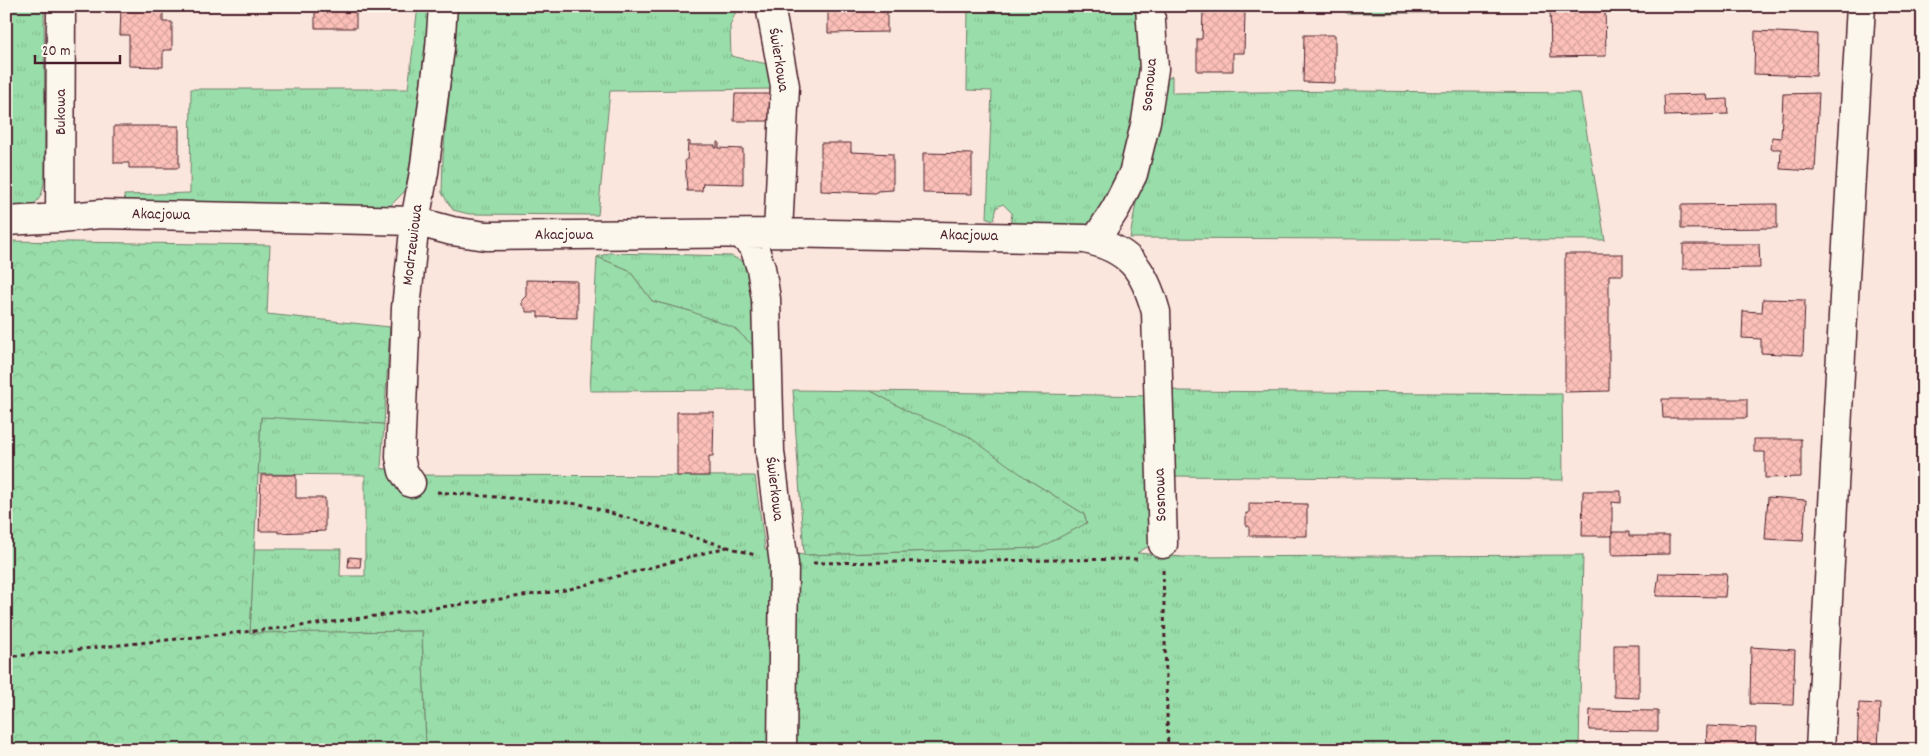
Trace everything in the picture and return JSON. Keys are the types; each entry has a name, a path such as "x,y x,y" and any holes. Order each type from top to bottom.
{"street":[{"name":"Bukowa","path":"60,218 61,6"},
{"name":"Modrzewiowa","path":"411,483 403,471 400,457 406,308 415,220 424,172 440,48 443,6"},
{"name":"Świerkowa","path":"770,6 785,86 778,233"},
{"name":"Sosnowa","path":"1095,241 1116,208 1133,174 1146,121 1154,69 1150,6"},
{"path":"1820,750 1861,6"},
{"name":"Akacjowa","path":"6,220 102,214 415,220 452,231 486,236 778,233 1061,238 1095,241 1121,252"},
{"name":"Świerkowa","path":"742,234 754,247 766,299 770,452 784,564 782,750"},
{"name":"Sosnowa","path":"1121,252 1139,271 1151,293 1156,312 1163,544"}],"path":[{"name":"Sosnowa","path":"1163,544 1168,750"},
{"path":"6,657 310,625 566,590 727,546"}],"green space":[{"path":"6,6 44,6 45,174 42,193 35,203 24,208 6,212"},
{"path":"418,6 430,6 406,190 387,209 125,203 124,195 190,193 191,89 408,89"},
{"path":"456,6 738,6 730,26 731,56 767,64 774,89 610,91 598,215 469,214 453,210 442,193 443,156 455,36"},
{"path":"968,6 1141,6 1145,48 1129,160 1099,217 1081,228 1010,227 1012,213 1003,204 997,207 994,220 987,218 992,91 967,90"},
{"path":"1346,6 1435,6 1434,13 1346,13"},
{"path":"1172,76 1172,93 1349,91 1580,93 1605,240 1130,238 1138,191 1164,81"},
{"path":"6,241 270,245 267,314 390,327 384,424 261,417 250,633 422,631 426,750 6,750"},
{"path":"609,253 731,256 744,262 751,271 757,349 690,311 652,301 629,270 597,257"},
{"path":"597,257 629,270 652,301 690,311 734,328 757,349 757,390 590,391"},
{"path":"1170,389 1179,391 1562,394 1563,480 1173,476"},
{"path":"793,390 871,391 911,413 968,436 1029,480 1084,514 1087,523 1039,548 804,555"},
{"path":"871,391 1154,396 1154,543 1137,553 1183,557 1583,555 1579,750 426,750 422,631 250,634 254,549 341,549 340,576 365,576 365,475 258,474 261,416 384,424 381,468 416,475 755,476 765,550 804,555 1039,548 1084,514 1029,480"}],"building":[{"path":"315,6 356,6 356,28 315,28"},
{"path":"828,6 887,6 887,32 828,33"},
{"path":"1550,6 1605,6 1606,56 1551,57"},
{"path":"121,9 163,9 163,22 172,22 172,50 163,50 163,67 129,66 129,35 120,35"},
{"path":"1203,11 1245,12 1244,53 1233,53 1233,71 1197,71 1197,39 1202,39"},
{"path":"1755,31 1817,34 1816,76 1754,74"},
{"path":"1304,35 1335,35 1335,83 1303,82"},
{"path":"1819,93 1815,171 1780,169 1781,149 1771,149 1772,137 1781,138 1783,94"},
{"path":"735,94 771,94 770,121 734,121"},
{"path":"1706,94 1707,100 1727,99 1728,114 1665,116 1664,95"},
{"path":"114,126 179,126 179,168 129,168 129,163 114,163"},
{"path":"688,141 690,145 715,145 715,148 717,148 717,142 719,142 719,148 743,149 743,184 703,183 702,191 687,191 685,160 687,160"},
{"path":"821,143 851,143 851,152 893,154 893,190 877,191 876,193 821,191"},
{"path":"923,153 972,154 972,194 923,193"},
{"path":"1777,204 1777,228 1681,229 1681,205"},
{"path":"1683,244 1759,244 1760,268 1683,269"},
{"path":"1565,254 1623,254 1623,275 1609,275 1609,391 1565,392"},
{"path":"526,280 577,281 577,318 538,317 538,312 526,312 522,305 522,300 526,296"},
{"path":"1763,299 1805,300 1803,355 1761,353 1761,339 1742,338 1743,311 1762,312"},
{"path":"1662,399 1747,399 1747,418 1663,418"},
{"path":"677,412 714,412 713,456 709,456 709,476 677,476"},
{"path":"1923,433 1923,474 1921,474"},
{"path":"1754,439 1801,439 1801,477 1765,478 1765,452 1754,452"},
{"path":"261,475 296,475 296,498 325,498 325,531 278,533 278,531 259,531"},
{"path":"1583,491 1621,491 1621,503 1612,502 1612,536 1582,536"},
{"path":"1768,497 1806,500 1803,541 1765,539"},
{"path":"1249,503 1307,504 1307,536 1249,536 1249,526 1246,526 1246,513 1249,513"},
{"path":"1612,532 1629,532 1629,536 1669,536 1669,554 1612,555"},
{"path":"349,557 361,558 360,567 348,567"},
{"path":"1659,573 1727,574 1725,597 1656,596"},
{"path":"1614,645 1639,645 1639,698 1614,697"},
{"path":"1751,647 1795,650 1793,705 1750,704"},
{"path":"1859,703 1880,704 1878,750 1857,750"},
{"path":"1590,710 1658,711 1658,731 1589,730"},
{"path":"1707,726 1756,728 1755,750 1706,750"}]}
